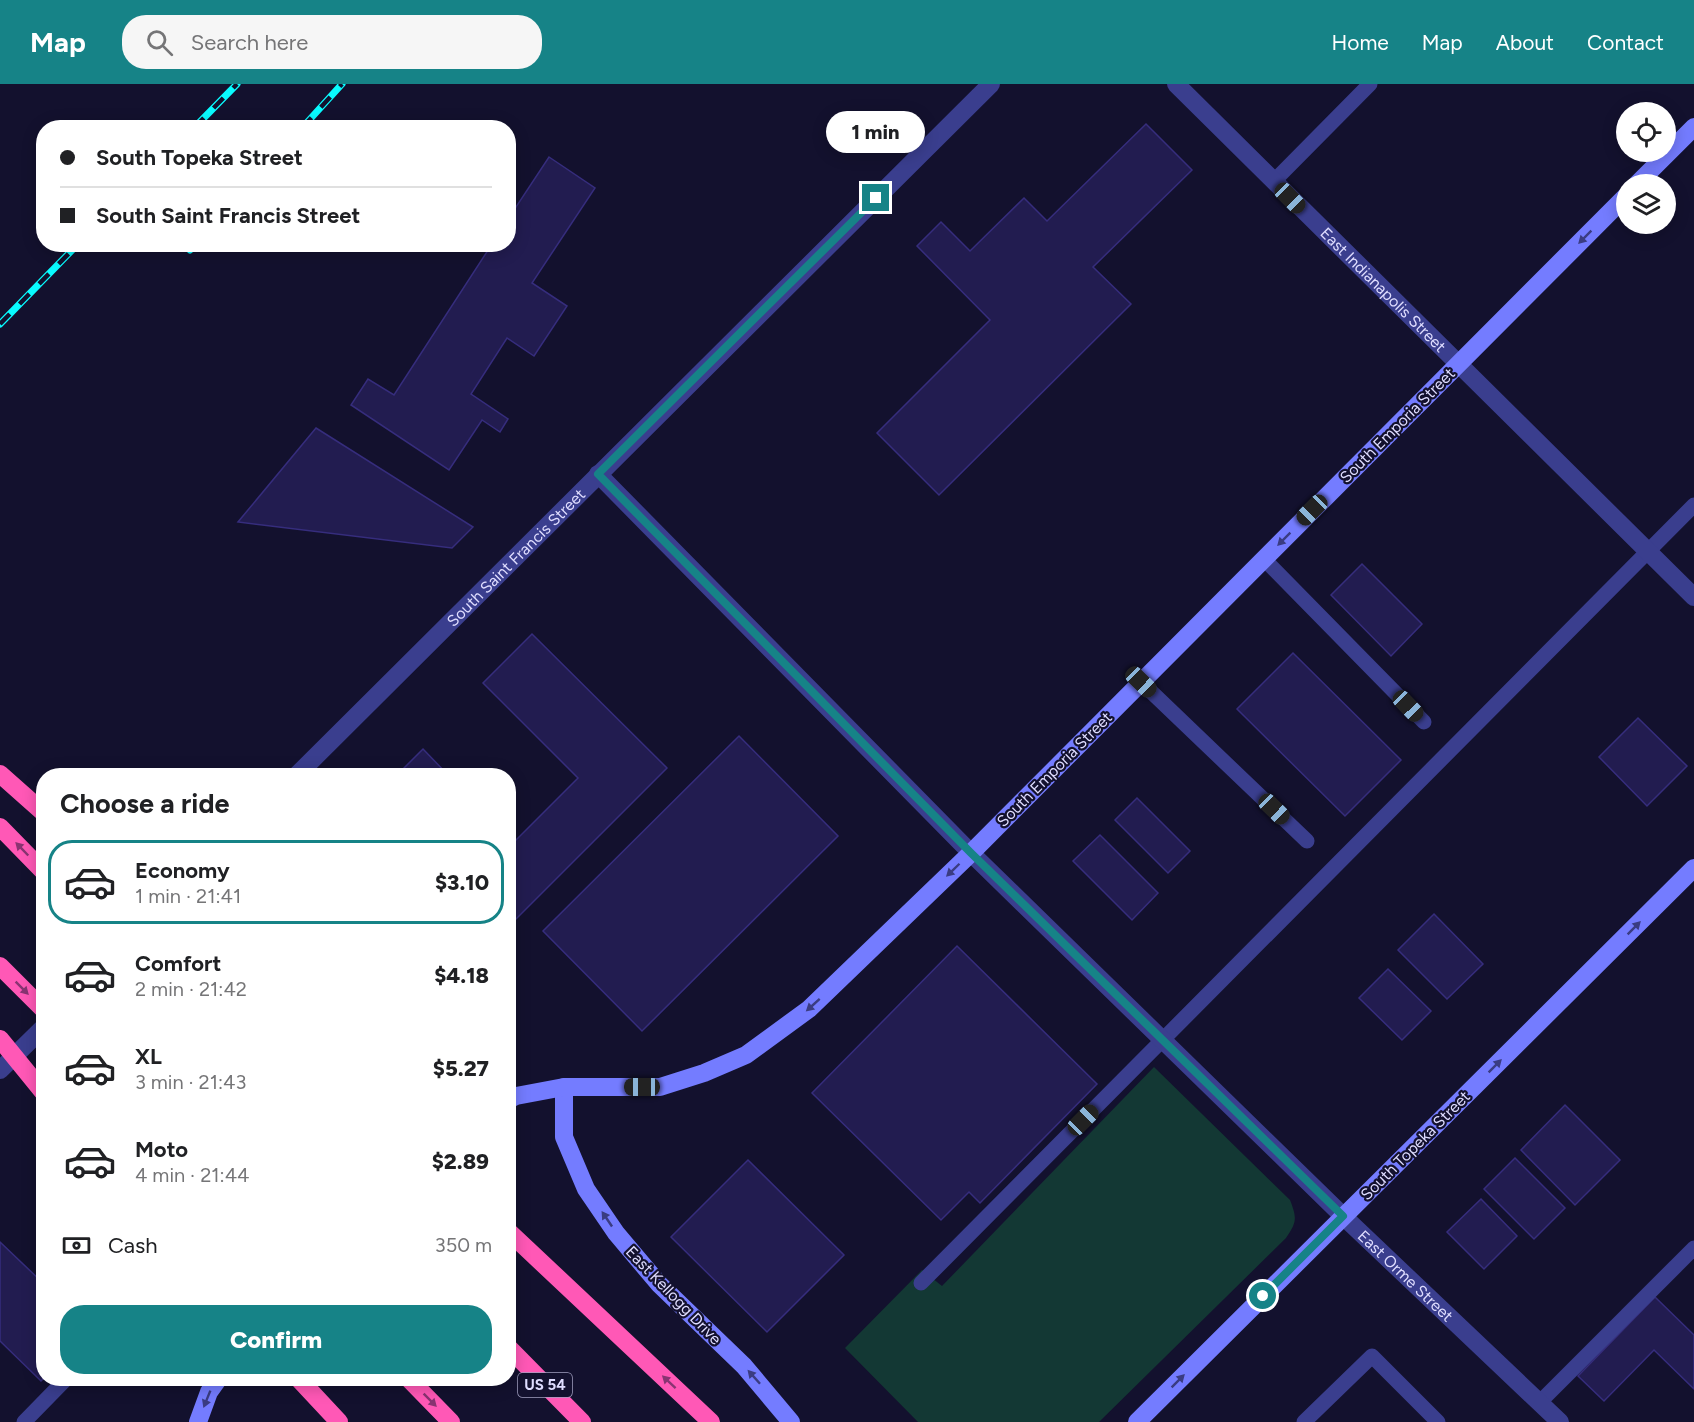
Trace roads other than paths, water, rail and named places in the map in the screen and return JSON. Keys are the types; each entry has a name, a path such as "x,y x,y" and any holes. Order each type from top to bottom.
{"highway":[{"path":"0,774 36,806"},
{"path":"0,827 36,864"},
{"path":"0,966 36,1002"},
{"path":"0,1039 36,1083"},
{"path":"516,1239 711,1422"},
{"name":"US 54","path":"516,1355 582,1422"},
{"path":"305,1386 339,1422"},
{"path":"416,1386 451,1422"}],"street":[{"name":"South Saint Francis Street","path":"304,768 991,84"},
{"name":"East Indianapolis Street","path":"1176,84 1694,597"},
{"path":"1647,174 1694,127"},
{"name":"South Emporia Street","path":"516,1096 564,1087 660,1087 704,1073 746,1055 809,1009 971,853 1616,206"},
{"name":"East Orme Street","path":"598,474 971,853 1343,1216 1539,1402 1555,1421"},
{"name":"South Topeka Street","path":"1137,1422 1694,868"},
{"path":"0,1070 36,1035"},
{"name":"East Kellogg Drive","path":"564,1087 564,1137 586,1189 616,1233 660,1284 744,1366 791,1422"},
{"path":"198,1422 213,1386"}],"lane":[{"path":"1274,181 1370,84"},
{"path":"921,1283 1694,505"},
{"path":"1264,559 1424,722"},
{"path":"1141,682 1307,841"},
{"path":"1539,1402 1694,1248"},
{"path":"1304,1422 1372,1356 1438,1422"},
{"path":"24,1422 59,1386"}],"railway":[{"path":"202,120 237,84"},
{"path":"309,120 342,84"},
{"path":"0,324 70,252"}]}
